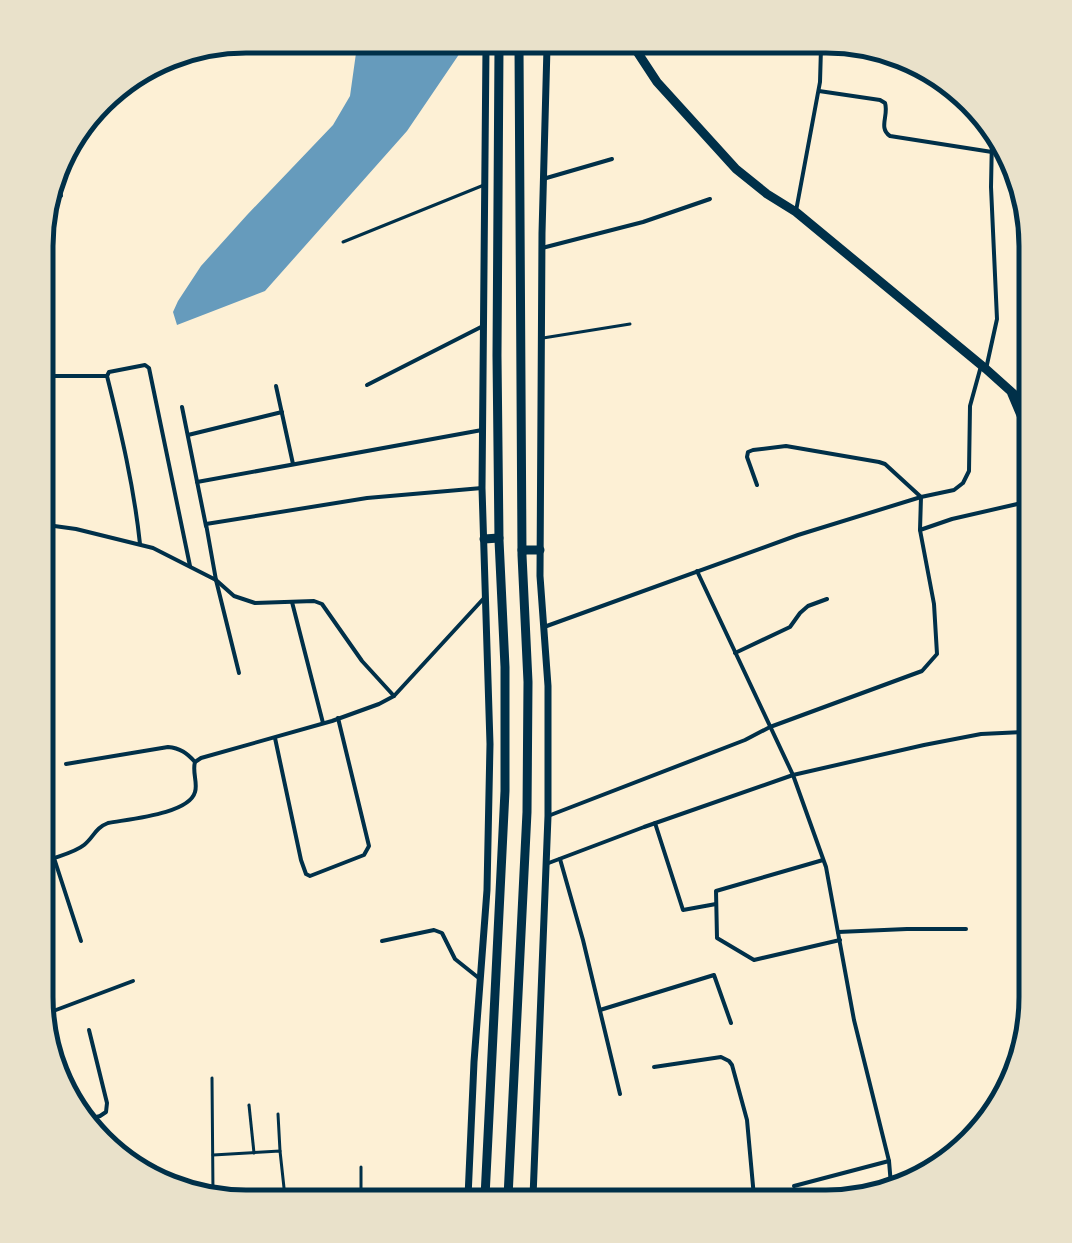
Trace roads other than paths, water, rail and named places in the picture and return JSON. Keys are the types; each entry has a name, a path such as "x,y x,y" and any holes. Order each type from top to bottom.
{"highway":[{"path":"484,1190 505,791 505,666 499,539 497,348 499,53"},
{"path":"508,1190 513,1067 527,812 528,682 522,552 519,53"},
{"path":"638,53 657,82 736,169 767,194 796,212 983,368 1019,400"},
{"path":"1011,393 1019,411"},
{"path":"484,539 499,539"},
{"path":"522,552 540,550"}],"street":[{"path":"468,1190 474,1062 487,890 490,744 482,488 486,53"},
{"path":"532,1190 548,816 548,686 540,550 542,248 547,53"},
{"path":"796,212 819,90 821,53"},
{"path":"819,90 880,100 885,103 887,108 884,127 886,133 890,136 992,152"},
{"path":"544,627 798,535 921,497 954,490 963,483 969,471 970,406 997,319 993,248 992,148"},
{"path":"543,179 612,159"},
{"path":"542,248 643,222 710,199"},
{"path":"366,385 483,326"},
{"path":"107,376 109,372 145,365 149,368 190,566"},
{"path":"53,376 107,376"},
{"path":"107,376 116,409 135,499 140,544"},
{"path":"276,386 292,464"},
{"path":"182,407 216,580 239,674"},
{"path":"188,435 282,412"},
{"path":"197,482 482,430"},
{"path":"548,816 745,740 770,728 922,671 937,654 934,604 920,530 921,497 885,464 786,446 748,452 748,457 757,485"},
{"path":"206,526 263,514 367,498 482,488"},
{"path":"920,530 952,518 1019,504"},
{"path":"53,526 76,529 153,548 216,580 234,596 255,602 314,601 322,604 362,661 394,696"},
{"path":"697,571 793,775 824,860 854,1020 889,1161 890,1179"},
{"path":"195,762 323,723 379,704 394,696 485,597"},
{"path":"735,653 790,628 800,613 808,606 827,599"},
{"path":"292,602 323,723"},
{"path":"275,738 301,860 306,874 310,876 364,855 369,846 338,718"},
{"path":"545,865 655,823 793,775 924,745 974,736 1019,733"},
{"path":"66,764 168,747 176,748 187,753 195,762"},
{"path":"81,941 54,858 79,849 85,844 99,826 177,809 191,801 196,791 193,766 195,762"},
{"path":"655,823 684,910 716,904"},
{"path":"560,859 600,1010 620,1094"},
{"path":"824,860 716,891 717,938 754,960 840,940"},
{"path":"838,932 907,929 966,929"},
{"path":"382,941 438,930 442,933 450,953 455,959 480,980"},
{"path":"600,1010 714,975 731,1023"},
{"path":"53,1011 133,981"},
{"path":"89,1030 107,1103 106,1112 95,1117"},
{"path":"654,1067 721,1057 729,1060 732,1065 747,1120 753,1190"},
{"path":"794,1186 889,1161"}],"lane":[{"path":"343,242 485,185"},
{"path":"541,338 630,324"},
{"path":"212,1078 213,1187"},
{"path":"249,1105 254,1153"},
{"path":"278,1114 284,1190"},
{"path":"213,1155 280,1151"},
{"path":"361,1167 361,1190"}],"water":[{"path":"356,53 460,53 407,131 265,291 177,325 173,312 178,301 201,266 247,215 333,125 350,96"}]}
